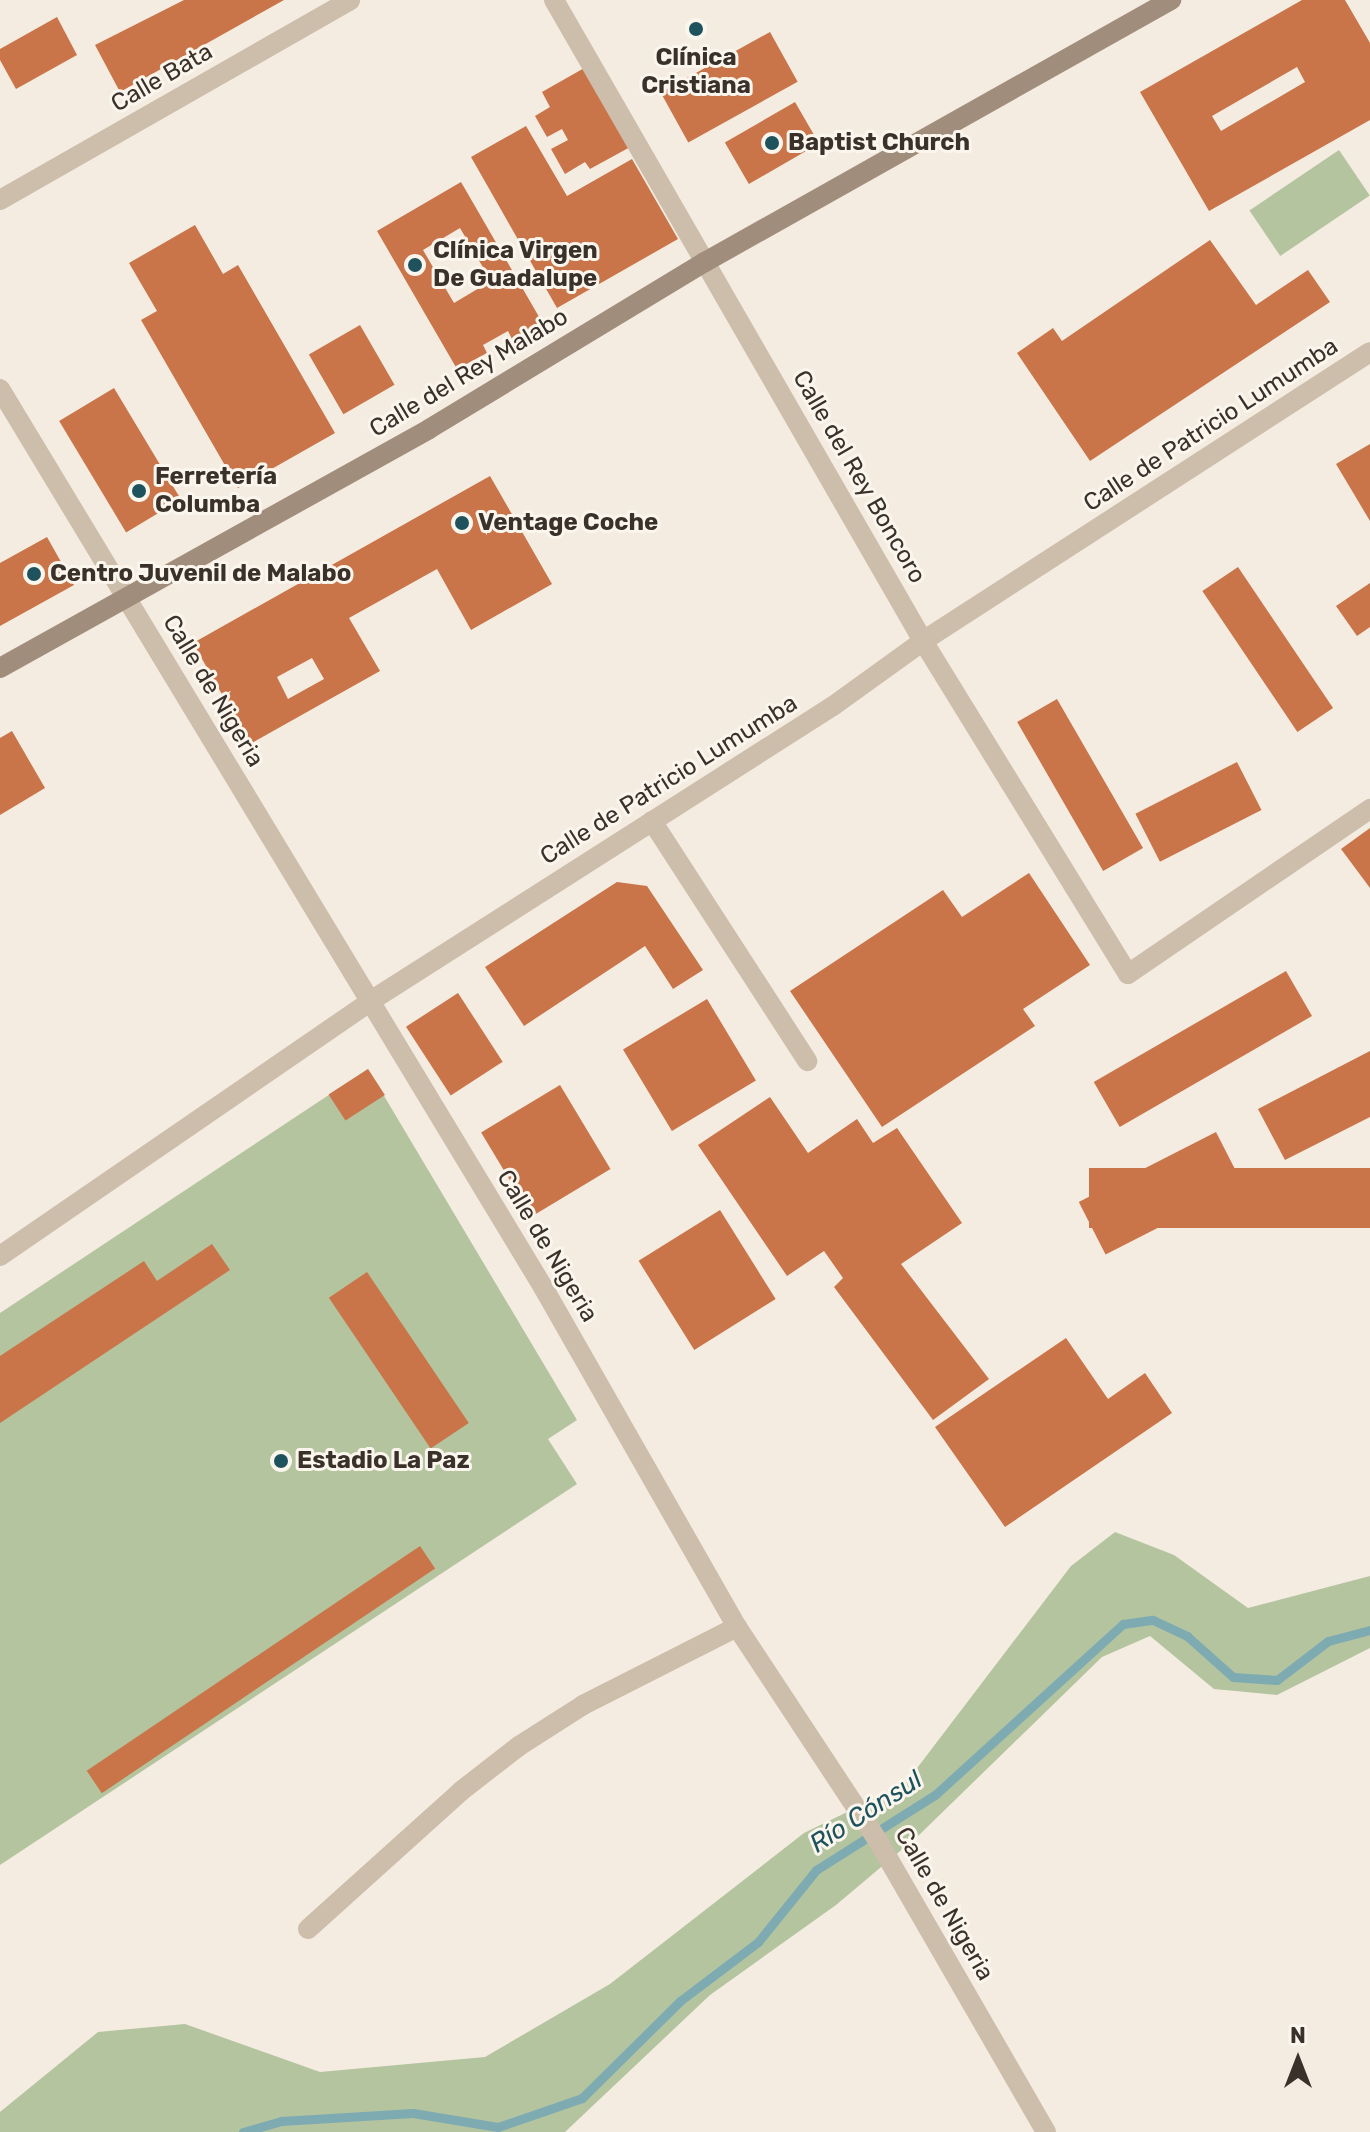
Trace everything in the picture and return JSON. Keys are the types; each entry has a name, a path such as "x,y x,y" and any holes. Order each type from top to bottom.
{"main road":[{"name":"Calle del Rey Malabo","path":"0,668 429,429 705,262 1171,0"}],"street":[{"name":"Calle Bata","path":"0,200 350,0"},
{"name":"Calle del Rey Boncoro","path":"554,0 923,641 1128,974 1370,809"},
{"name":"Calle de Patricio Lumumba","path":"0,1256 369,1002 833,706 923,641 1370,352"},
{"name":"Calle de Nigeria","path":"0,389 543,1287 737,1627 878,1841 1046,2132"},
{"path":"652,821 807,1061"},
{"path":"308,1929 461,1791 519,1746 583,1705 737,1627"}],"green space":[{"path":"1339,150 1370,196 1280,256 1249,210"},
{"name":"Estadio La Paz","path":"368,1069 577,1420 548,1439 577,1484 0,1865 0,1313"},
{"path":"1115,1532 1174,1555 1248,1608 1370,1576 1370,1648 1277,1695 1214,1689 1150,1636 1102,1657 918,1836 836,1905 710,1995 565,2132 0,2132 0,2112 98,2032 185,2024 320,2072 485,2057 610,1984 804,1833 905,1784 1071,1566"}],"building":[{"path":"184,0 284,0 120,92 95,45"},
{"path":"1302,0 1345,0 1370,43 1370,120 1209,211 1140,92","holes":["1297,67 1305,82 1221,131 1212,116"]},
{"path":"57,17 77,55 16,89 0,60 0,49"},
{"path":"770,32 798,82 688,142 661,93"},
{"path":"586,67 632,146 590,169 585,162 565,174 551,149 568,140 562,129 547,137 535,116 550,107 542,92"},
{"name":"Baptist Church","path":"795,102 819,144 749,184 725,142"},
{"path":"526,126 567,196 632,159 678,239 557,308 471,157"},
{"name":"Clínica Virgen De Guadalupe","path":"461,182 542,322 512,339 508,331 483,345 487,353 457,369 377,231","holes":["460,228 491,281 454,303 423,250"]},
{"path":"195,225 223,274 238,265 335,433 238,488 141,320 157,311 129,263"},
{"path":"1210,240 1256,305 1308,270 1330,302 1090,461 1017,353 1053,328 1062,341"},
{"path":"360,325 395,385 343,414 309,354"},
{"path":"114,388 181,499 126,532 59,421"},
{"path":"1370,444 1370,521 1336,464"},
{"path":"490,476 552,584 471,630 437,569 349,618 380,671 250,744 193,643","holes":["312,658 324,679 288,699 277,677"]},
{"name":"Centro Juvenil de Malabo","path":"47,537 74,585 0,626 0,563"},
{"path":"1238,567 1333,708 1297,732 1202,591"},
{"path":"1370,583 1370,627 1357,636 1336,606"},
{"path":"1057,699 1143,848 1103,871 1017,722"},
{"path":"12,731 45,788 0,815 0,738"},
{"path":"1237,762 1262,810 1160,862 1135,814"},
{"path":"1370,828 1370,888 1341,849"},
{"path":"1029,873 1090,965 1023,1009 1035,1026 882,1127 790,991 943,890 962,917"},
{"path":"617,882 647,886 703,970 673,989 645,946 524,1026 485,967"},
{"path":"1286,971 1312,1016 1120,1127 1094,1082"},
{"path":"458,993 503,1062 451,1096 406,1027"},
{"path":"707,999 756,1080 672,1131 623,1049"},
{"path":"1370,1051 1370,1117 1285,1160 1258,1109"},
{"path":"368,1069 385,1095 345,1121 329,1095"},
{"path":"560,1085 610,1169 532,1216 481,1132"},
{"path":"770,1097 808,1153 857,1119 873,1143 897,1128 962,1223 901,1264 989,1379 933,1420 834,1287 843,1278 824,1251 787,1276 698,1145"},
{"path":"1216,1132 1243,1185 1106,1254 1079,1202"},
{"path":"1089,1168 1370,1168 1370,1228 1089,1228"},
{"path":"720,1210 776,1299 694,1350 639,1261"},
{"path":"212,1244 230,1270 0,1423 0,1356 144,1261 157,1281"},
{"path":"367,1272 469,1423 431,1449 329,1298"},
{"path":"1066,1338 1108,1399 1145,1373 1172,1413 1005,1527 935,1427"},
{"path":"420,1546 435,1568 102,1793 87,1771"}],"waterway":[{"name":"Río Cónsul","path":"243,2132 281,2121 413,2113 498,2127 582,2098 680,2001 758,1942 816,1870 936,1794 1123,1624 1153,1620 1187,1636 1233,1677 1277,1680 1328,1641 1370,1630"}],"place":[{"name":"Clínica Cristiana","path":"696,29"},
{"name":"Baptist Church","path":"772,143"},
{"name":"Clínica Virgen De Guadalupe","path":"415,265"},
{"name":"Ferretería Columba","path":"139,491"},
{"name":"Ventage Coche","path":"462,523"},
{"name":"Centro Juvenil de Malabo","path":"34,574"},
{"name":"Estadio La Paz","path":"281,1461"}]}
